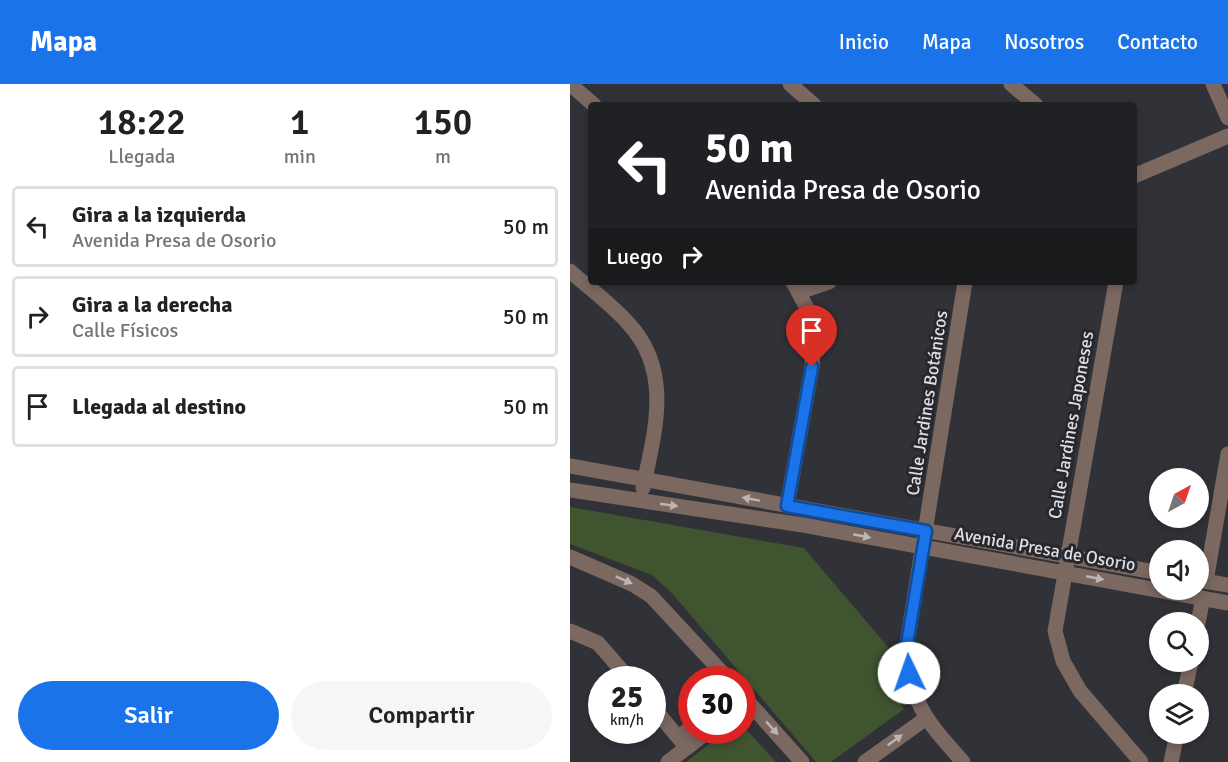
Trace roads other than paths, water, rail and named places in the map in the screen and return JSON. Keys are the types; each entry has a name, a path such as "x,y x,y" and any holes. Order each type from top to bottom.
{"street":[{"path":"790,84 811,102"},
{"path":"1011,84 1032,102"},
{"path":"1213,84 1228,118"},
{"path":"575,88 591,102"},
{"path":"1137,175 1228,136"},
{"path":"570,271 628,323 644,343 657,379 658,411 640,500"},
{"name":"Calle Jardines Botánicos","path":"922,547 965,285"},
{"name":"Calle Jardines Japoneses","path":"1115,285 1055,631 1062,661 1080,692 1141,762"},
{"path":"787,506 814,334 797,287"},
{"path":"1209,547 1228,454"},
{"name":"Avenida Presa de Osorio","path":"570,466 1149,571"},
{"name":"Avenida Presa de Osorio","path":"570,489 803,525 1149,588"},
{"path":"922,547 907,644 914,697 925,719 963,762"},
{"path":"570,557 632,584 651,597 716,666"},
{"path":"1209,582 1228,585"},
{"name":"Avenida Presa de Osorio","path":"1209,599 1228,603"},
{"path":"570,631 598,643 618,666"},
{"path":"756,713 802,762"},
{"path":"865,762 925,719"},
{"path":"666,723 678,737"},
{"path":"668,762 682,744"},
{"path":"1171,762 1175,744"}]}
